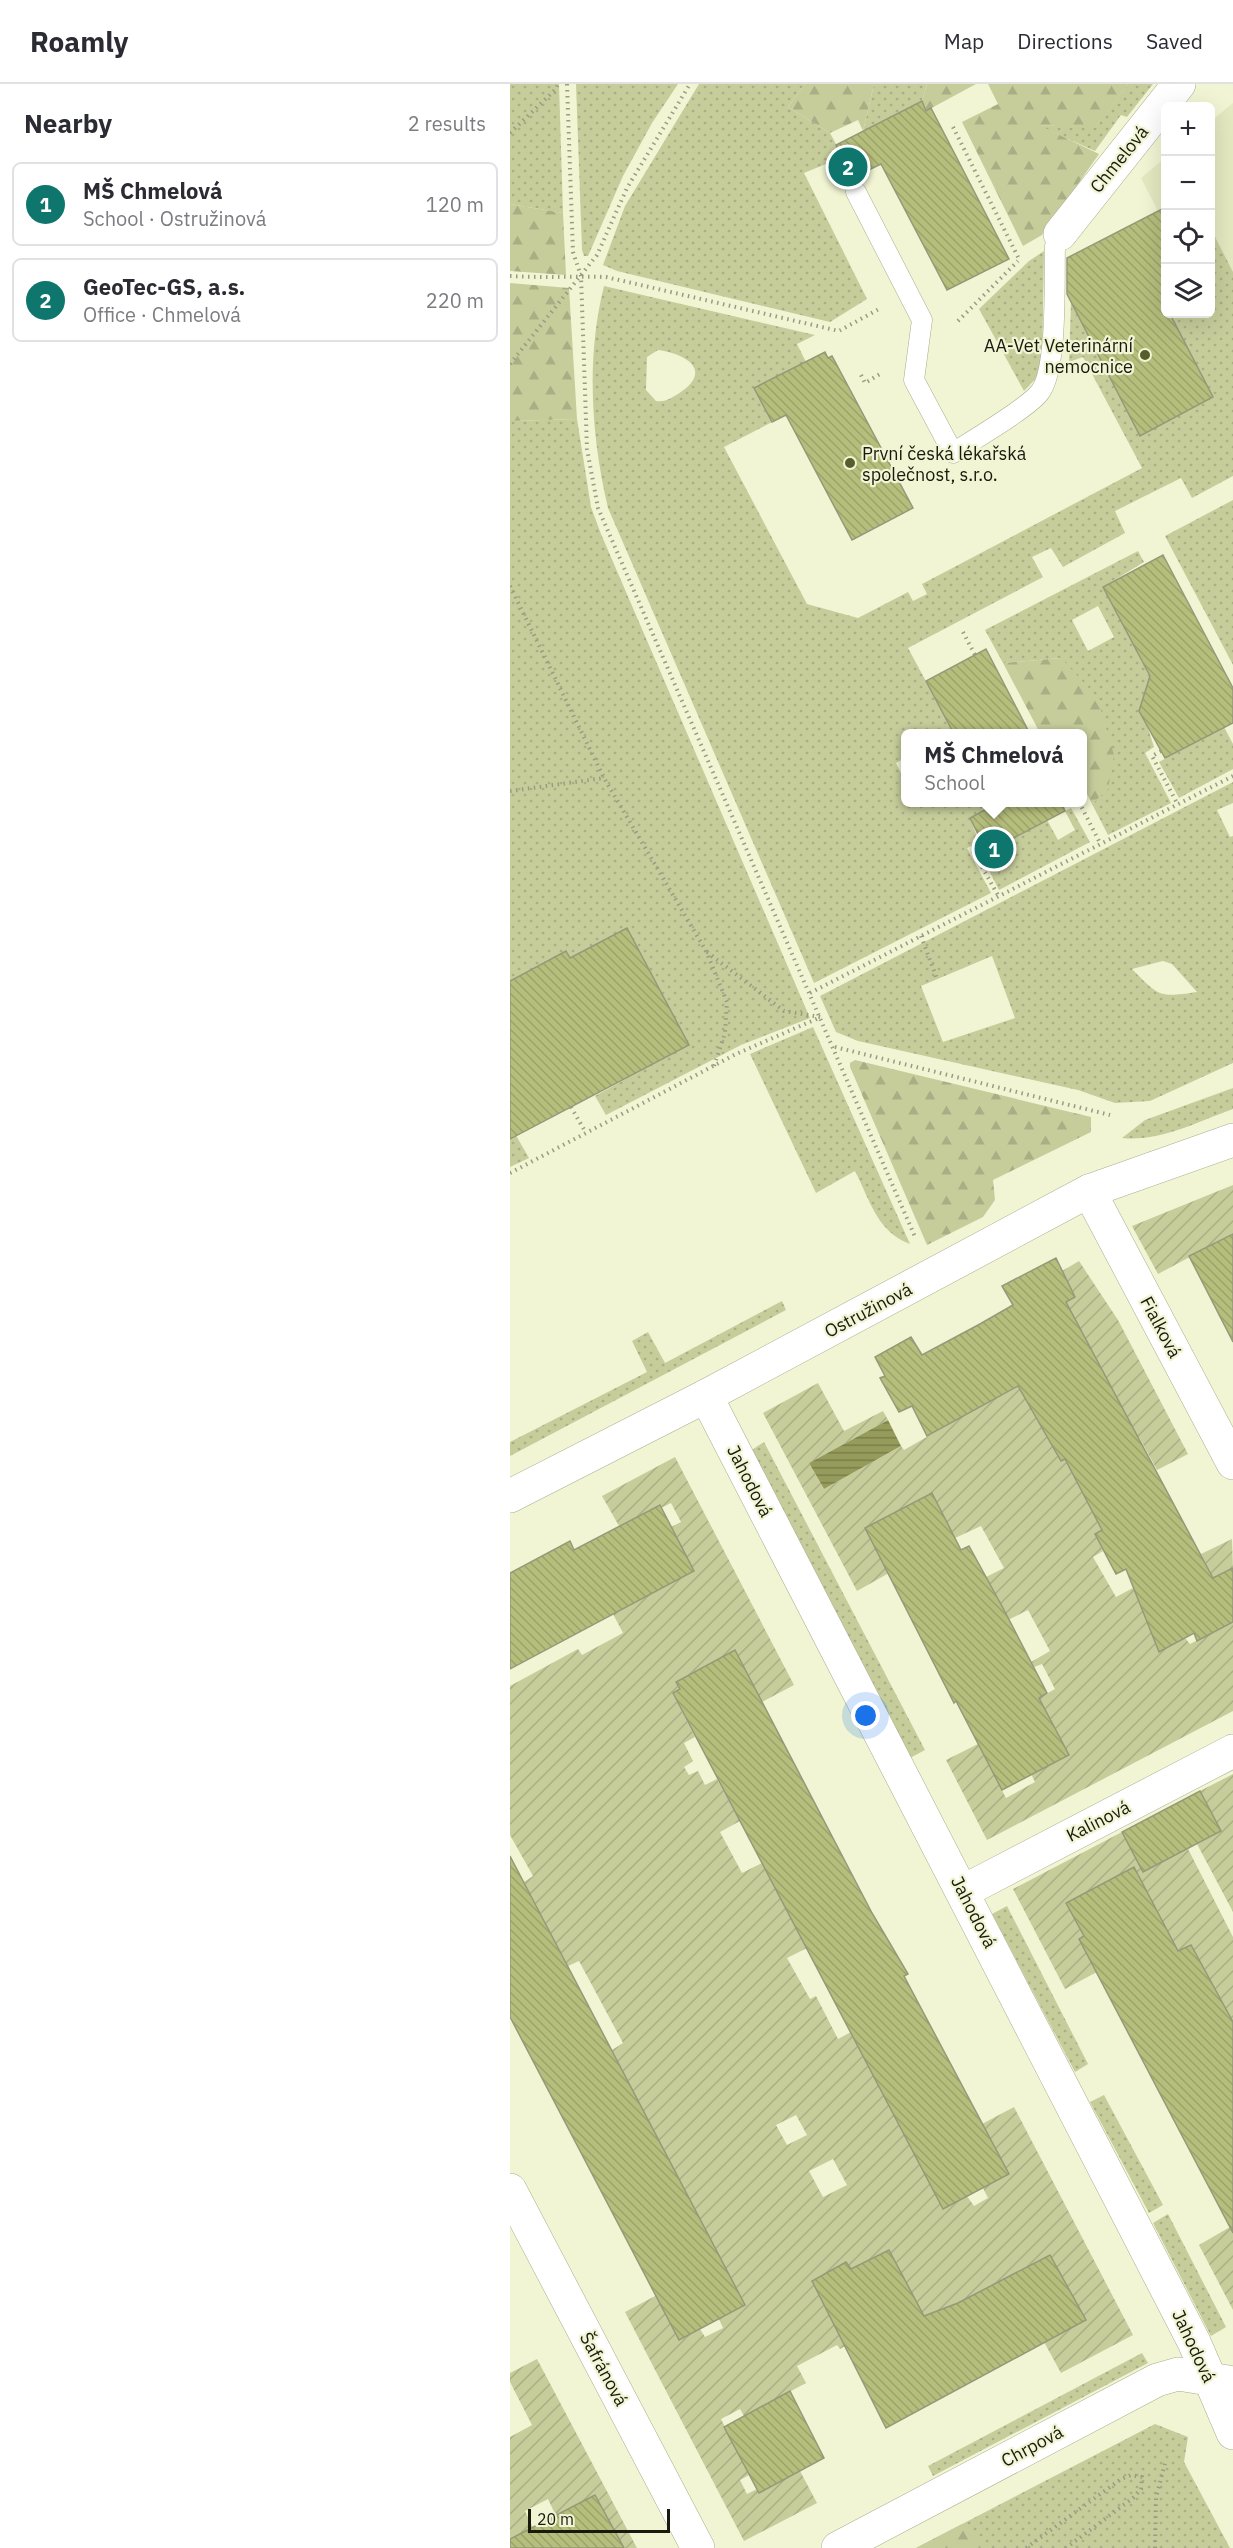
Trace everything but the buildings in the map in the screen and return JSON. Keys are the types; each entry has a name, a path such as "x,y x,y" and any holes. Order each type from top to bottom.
{"street":[{"name":"Chmelová","path":"1060,234 1179,84"},
{"name":"Ostružinová","path":"510,1496 706,1396 1089,1191 1233,1140"},
{"name":"Fialková","path":"1089,1191 1233,1463"},
{"name":"Jahodová","path":"706,1396 1222,2381 1233,2433"},
{"name":"Kalinová","path":"964,1891 1233,1750"},
{"name":"Šafránová","path":"510,2190 698,2548"},
{"name":"Chrpová","path":"838,2548 1157,2380 1178,2374 1222,2381"}],"lane":[{"path":"856,192 922,321 914,380 953,453 1031,400 1045,383 1051,355 1055,246 1060,234"}],"path":[{"path":"510,133 556,89 558,84"},
{"path":"567,84 573,252 581,276 587,449 598,508 834,1047 920,1250"},
{"path":"510,364 597,255 627,188 655,137 690,84"},
{"path":"953,127 1019,260"},
{"path":"510,276 566,279 581,276 606,277 839,331 882,308"},
{"path":"510,586 604,778 706,951 727,1002 725,1033 714,1066"},
{"path":"963,632 975,655"},
{"path":"1161,751 1152,756 1178,805"},
{"path":"810,993 1233,776"},
{"path":"510,791 604,778"},
{"path":"1082,807 1100,843"},
{"path":"983,845 973,851 999,897"},
{"path":"921,936 937,979"},
{"path":"706,951 784,1011 820,1017"},
{"path":"510,1173 714,1066 820,1017"},
{"path":"834,1047 1110,1115"},
{"path":"571,1107 586,1133"},
{"path":"1155,2548 1156,2498 1165,2463"},
{"path":"1026,2548 1121,2479 1131,2475 1142,2477 1141,2488 1133,2498 1066,2548"}],"shaded area":[{"path":"1233,103 1233,352 1215,318 1215,118"},
{"path":"1161,161 1161,217 1141,178"},
{"path":"888,1420 901,1446 824,1489 809,1463"}],"green space":[{"path":"510,84 559,84 563,213 510,204"},
{"path":"576,84 678,84 652,123 623,176 588,256 584,256 582,250"},
{"path":"699,84 805,84 788,107 830,133 843,157 804,173 867,299 830,322 617,271 603,265 625,206"},
{"path":"805,84 874,84 863,131 858,120 830,133 788,107"},
{"path":"874,84 927,84 922,101 863,131"},
{"path":"927,84 976,84 926,111 922,101"},
{"path":"988,84 1128,84 1096,128 1039,125 1099,154 1042,235 1023,246 962,122 998,104"},
{"path":"1128,84 1153,84 1127,117 1121,115 1095,151 1037,125 1096,127"},
{"path":"510,204 563,213 566,275 510,271"},
{"path":"1215,237 1233,272 1233,476 1192,498 1181,478 1115,511 1125,533 1063,567 1051,548 1032,557 1043,577 908,648 952,729 901,729 901,760 896,763 901,773 901,807 990,807 970,818 979,842 967,848 991,893 814,983 608,508 598,453 593,397 595,341 604,286 815,335 797,344 806,362 755,388 772,422 724,447 807,604 858,618 908,592 913,601 927,594 922,584 1142,468 1083,357 1069,362 1071,302 1140,435 1213,397 1172,318 1215,318","holes":["658,350 687,360 695,371 689,386 670,399 656,401 646,390 647,357"]},
{"path":"1044,251 1042,372 1024,391 979,309 1029,261"},
{"path":"510,283 569,288 577,419 510,421"},
{"path":"577,419 591,507 601,534 810,1018 741,1045 606,1115 595,1096 689,1044 570,958 567,952 510,981 510,421"},
{"path":"1233,500 1233,665 1165,536"},
{"path":"1138,551 1144,562 1103,587 1169,713 1147,725 1154,747 1145,753 1171,803 1108,835 1092,804 1108,788 1061,658 1003,663 985,630","holes":["1098,606 1114,637 1088,651 1072,620"]},
{"path":"1061,658 1097,697 1114,755 1108,789 1092,804 1087,794 1087,729 1038,729 1003,663"},
{"path":"1224,727 1233,744 1233,769 1179,798 1159,762"},
{"path":"1233,782 1233,803 1217,810 1230,837 1233,836 1233,1063 1150,1101 1115,1103 1078,1090 858,1041 836,1032 820,996","holes":["992,956 1015,1018 943,1042 921,986","1163,961 1172,964 1197,992 1174,995 1160,993 1132,969"]},
{"path":"1071,808 1090,842 999,890 981,855 1047,820 1058,840 1075,830 1065,811"},
{"path":"813,1027 910,1244 899,1239 882,1223 870,1204 855,1171 816,1193 750,1054"},
{"path":"855,1060 1091,1117 1091,1132 993,1180 995,1200 983,1217 927,1245 850,1067 850,1063"},
{"path":"1233,1088 1233,1109 1164,1134 1122,1138 1145,1120"},
{"path":"510,1125 529,1158 510,1167"},
{"path":"1233,1185 1233,1234 1158,1274 1132,1226"},
{"path":"1079,1261 1118,1320 1188,1454 1157,1470 1139,1437 1135,1440 1051,1443 1061,1461 1068,1457 1073,1475 1102,1530 1095,1534 1103,1551 1093,1557 1116,1597 1133,1588 1146,1613 1158,1627 1151,1631 1160,1651 1185,1638 1190,1644 1233,1622 1233,1711 987,1840 946,1760 978,1744 1006,1798 1035,1782 1031,1774 1069,1755 1039,1698 1055,1689 1042,1664 1034,1667 1031,1662 1050,1651 1028,1610 1000,1624 1003,1609 986,1577 1004,1568 981,1526 955,1538 932,1493 866,1528 889,1573 857,1591 763,1413 818,1383 844,1431 883,1411 888,1420 809,1463 824,1489 901,1446 904,1450 1002,1394 1066,1302 1075,1297 1062,1271"},
{"path":"782,1301 786,1310 510,1456 510,1442 647,1372 632,1341 648,1332 665,1363"},
{"path":"764,1442 925,1750 910,1758 750,1451"},
{"path":"675,1457 794,1685 762,1702 735,1650 676,1682 680,1689 673,1694 695,1737 684,1743 693,1761 684,1767 689,1775 698,1771 705,1785 717,1779 740,1821 720,1832 742,1873 762,1863 807,1948 787,1958 810,1999 816,1996 838,2039 851,2032 943,2208 967,2196 974,2206 988,2198 983,2188 1008,2174 982,2124 1014,2107 1133,2335 1061,2373 1044,2342 1085,2320 1050,2255 888,2340 880,2326 840,2349 837,2345 797,2366 806,2383 744,2416 740,2409 721,2419 749,2475 740,2480 747,2494 757,2489 759,2493 800,2471 817,2503 744,2541 625,2312 657,2295 680,2340 700,2329 705,2337 723,2328 719,2319 745,2305 612,2050 623,2043 579,1961 568,1966 524,1882 533,1876 510,1835 510,1686 578,1649 582,1655 623,1633 613,1614 694,1571 671,1527 681,1522 671,1503 661,1508 659,1505 619,1526 602,1496","holes":["796,2115 807,2135 787,2145 776,2125","833,2159 847,2185 823,2197 809,2171","888,2250 900,2272 824,2303 813,2281 846,2262 851,2269"]},
{"path":"1232,1539 1233,1570 1213,1578 1201,1554"},
{"path":"1233,1774 1233,1912 1197,1844 1221,1831 1200,1791"},
{"path":"1122,1832 1186,1845 1233,1937 1233,2051 1217,1993 1191,1945 1173,1954 1067,1903 1084,1936 1079,1939 1097,1972 1065,1989 1013,1889"},
{"path":"1007,1906 1088,2064 1075,2072 992,1914"},
{"path":"1104,2095 1163,2205 1149,2213 1090,2102"},
{"path":"1168,2214 1226,2327 1211,2336 1153,2223"},
{"path":"1230,2227 1233,2233 1233,2310 1199,2245"},
{"path":"1142,2353 1148,2363 933,2476 928,2466"},
{"path":"537,2359 637,2548 612,2548 621,2543 595,2495 556,2516 548,2499 525,2511 533,2528 510,2540 510,2437 532,2425 510,2382 510,2373"},
{"path":"1155,2424 1188,2437 1184,2462 1230,2548 916,2548"},
{"path":"962,2524 991,2548 916,2548"}],"place":[{"name":"GeoTec-GS, a.s.","path":"848,167"},
{"name":"AA-Vet Veterinární nemocnice","path":"1145,355"},
{"name":"První česká lékařská společnost, s.r.o.","path":"850,463"},
{"name":"MŠ Chmelová","path":"994,849"}]}
